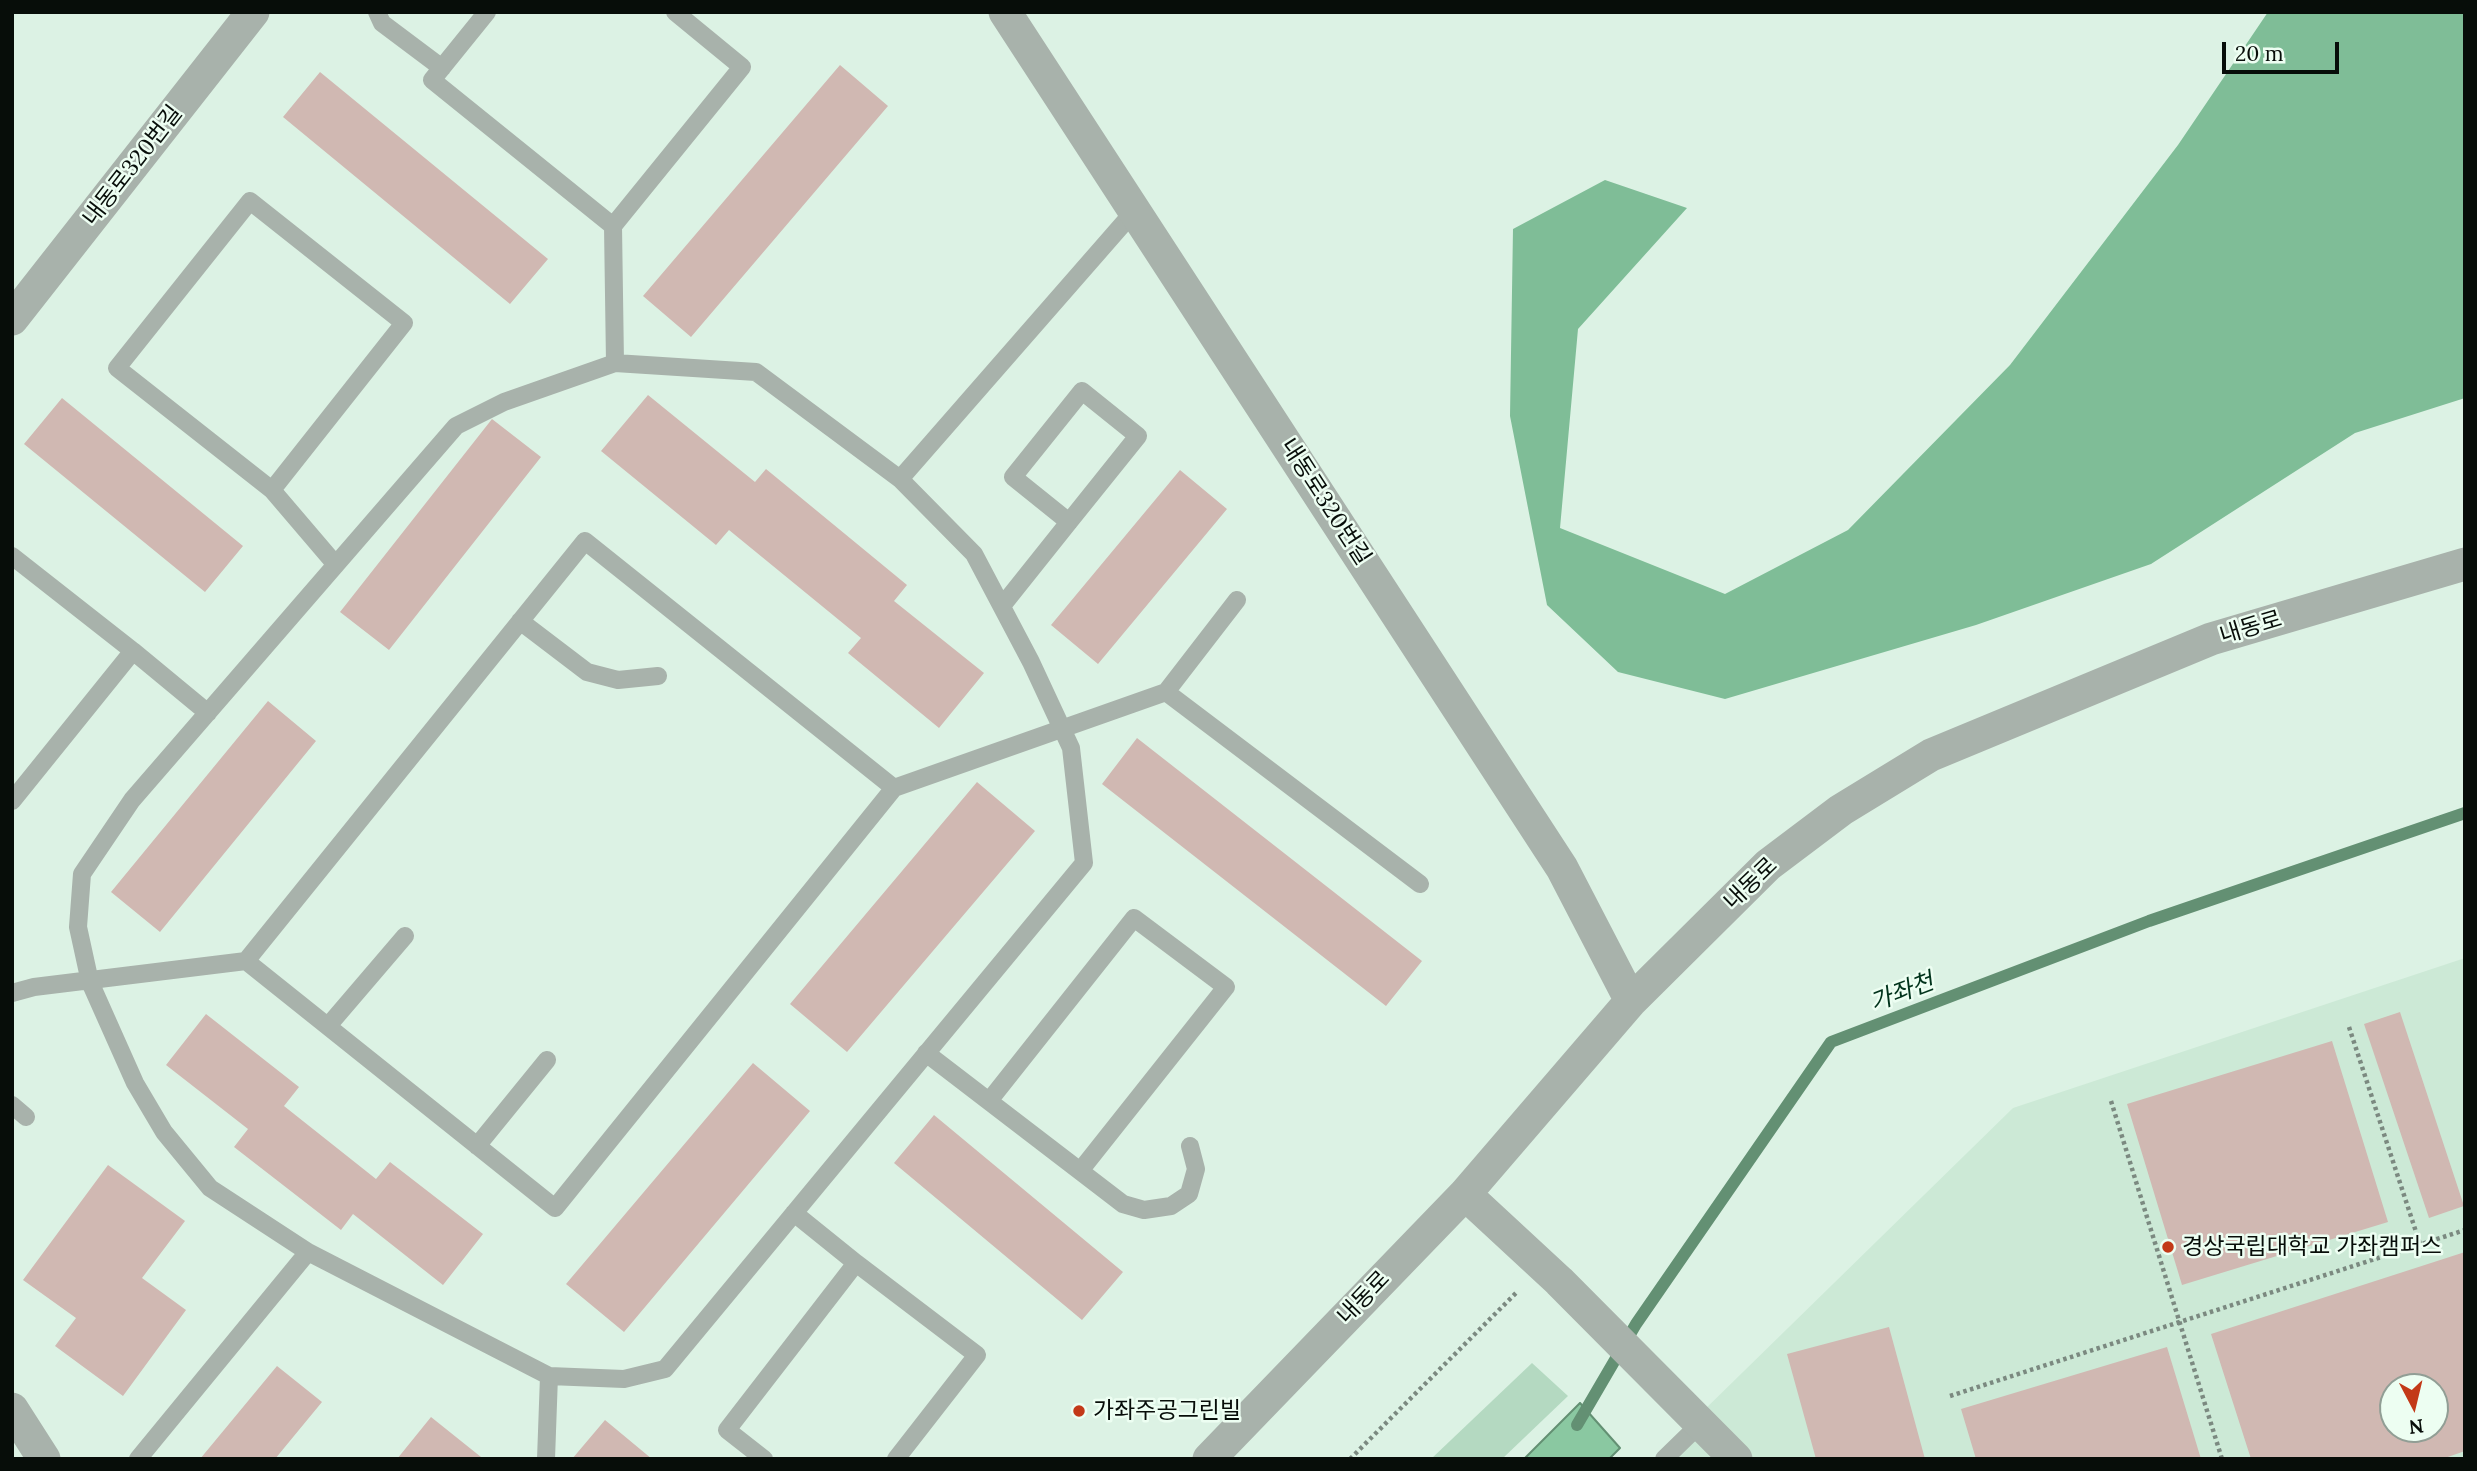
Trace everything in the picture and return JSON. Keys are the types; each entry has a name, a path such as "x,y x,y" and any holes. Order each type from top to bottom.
{"street":[{"name":"내동로320번길","path":"12,319 253,12"},
{"name":"내동로320번길","path":"1005,12 1136,209 1562,867 1631,1002"},
{"name":"내동로","path":"1209,1459 1465,1194 1631,1002 1768,865 1841,810 1931,755 2211,639 2465,564"},
{"path":"1465,1194 1736,1459"},
{"path":"12,1409 44,1459"}],"lane":[{"path":"377,12 382,23 442,68"},
{"path":"487,12 432,80 613,226"},
{"path":"615,363 613,226 742,67 675,12"},
{"path":"272,490 404,323 250,201 117,368 272,490 336,565"},
{"path":"900,479 1136,209"},
{"path":"615,363 756,372 900,479 974,554 1062,727 1071,748 1084,863 665,1369 624,1379 549,1376 308,1252 210,1188 164,1132 135,1083 90,982 78,927 82,874 132,800 456,426 504,402 615,363"},
{"path":"1002,606 1138,436 1082,391 1013,477 1069,522"},
{"path":"12,993 34,987 246,961 585,541 894,788"},
{"path":"12,556 208,713"},
{"path":"246,961 555,1208 894,788 1166,692 1237,600"},
{"path":"520,621 587,672 618,680 658,676"},
{"path":"12,801 132,651"},
{"path":"1166,692 1420,884"},
{"path":"989,1101 1134,918 1226,987 1080,1171"},
{"path":"328,1026 405,936"},
{"path":"926,1053 1123,1204 1144,1210 1171,1206 1189,1194 1196,1169 1190,1146"},
{"path":"477,1146 547,1060"},
{"path":"794,1213 977,1355 896,1459"},
{"path":"138,1459 308,1252"},
{"path":"764,1459 727,1430 856,1263"},
{"path":"546,1459 549,1376"},
{"path":"1664,1459 1694,1417"}],"path":[{"path":"2348,1027 2420,1244"},
{"path":"2111,1101 2222,1459"},
{"path":"1950,1396 2465,1230"},
{"path":"1350,1459 1550,1275"}],"shaded area":[{"path":"2268,12 2465,12 2465,398 2355,433 2151,564 1976,625 1725,699 1618,672 1547,605 1510,416 1513,229 1605,180 1687,208 1578,329 1560,528 1725,594 1848,530 2010,365 2178,145"},
{"name":"경상국립대학교 가좌캠퍼스","path":"2465,958 2465,1459 1654,1459 2013,1108"},
{"path":"1532,1363 1568,1396 1502,1459 1431,1459"},
{"path":"1580,1403 1620,1448 1609,1459 1524,1459"}],"building":[{"path":"840,65 888,106 691,337 643,296"},
{"path":"320,72 548,259 510,304 283,117"},
{"path":"648,395 755,482 766,469 907,585 894,601 984,673 939,728 848,653 861,638 729,530 716,545 601,451"},
{"path":"62,398 243,546 205,592 24,444"},
{"path":"492,419 541,457 389,650 340,612"},
{"path":"1180,470 1227,509 1098,664 1051,625"},
{"path":"268,701 316,741 160,932 111,892"},
{"path":"1137,738 1422,961 1386,1006 1102,784"},
{"path":"977,782 1035,831 847,1052 790,1004"},
{"path":"2400,1012 2464,1206 2429,1218 2364,1024"},
{"path":"206,1014 299,1087 284,1106 376,1179 390,1162 483,1234 443,1285 353,1214 341,1230 234,1147 248,1129 166,1065"},
{"path":"2332,1041 2388,1222 2182,1285 2127,1104"},
{"path":"753,1063 810,1111 624,1332 566,1284"},
{"path":"934,1115 1123,1272 1082,1320 894,1163"},
{"path":"108,1165 185,1221 142,1278 186,1310 123,1396 55,1346 76,1318 23,1280"},
{"path":"2465,1252 2465,1451 2442,1459 2251,1459 2211,1334"},
{"path":"1889,1327 1925,1459 1816,1459 1787,1354"},
{"path":"2167,1347 2201,1459 1976,1459 1961,1409"},
{"path":"277,1366 322,1402 275,1459 200,1459"},
{"path":"431,1417 481,1457 480,1459 397,1459"},
{"path":"605,1420 652,1459 572,1459"}],"waterway":[{"name":"가좌천","path":"1577,1425 1636,1324 1831,1042 2149,921 2465,813"}],"place":[{"name":"경상국립대학교 가좌캠퍼스","path":"2168,1247"},
{"name":"가좌주공그린빌","path":"1079,1411"}]}
